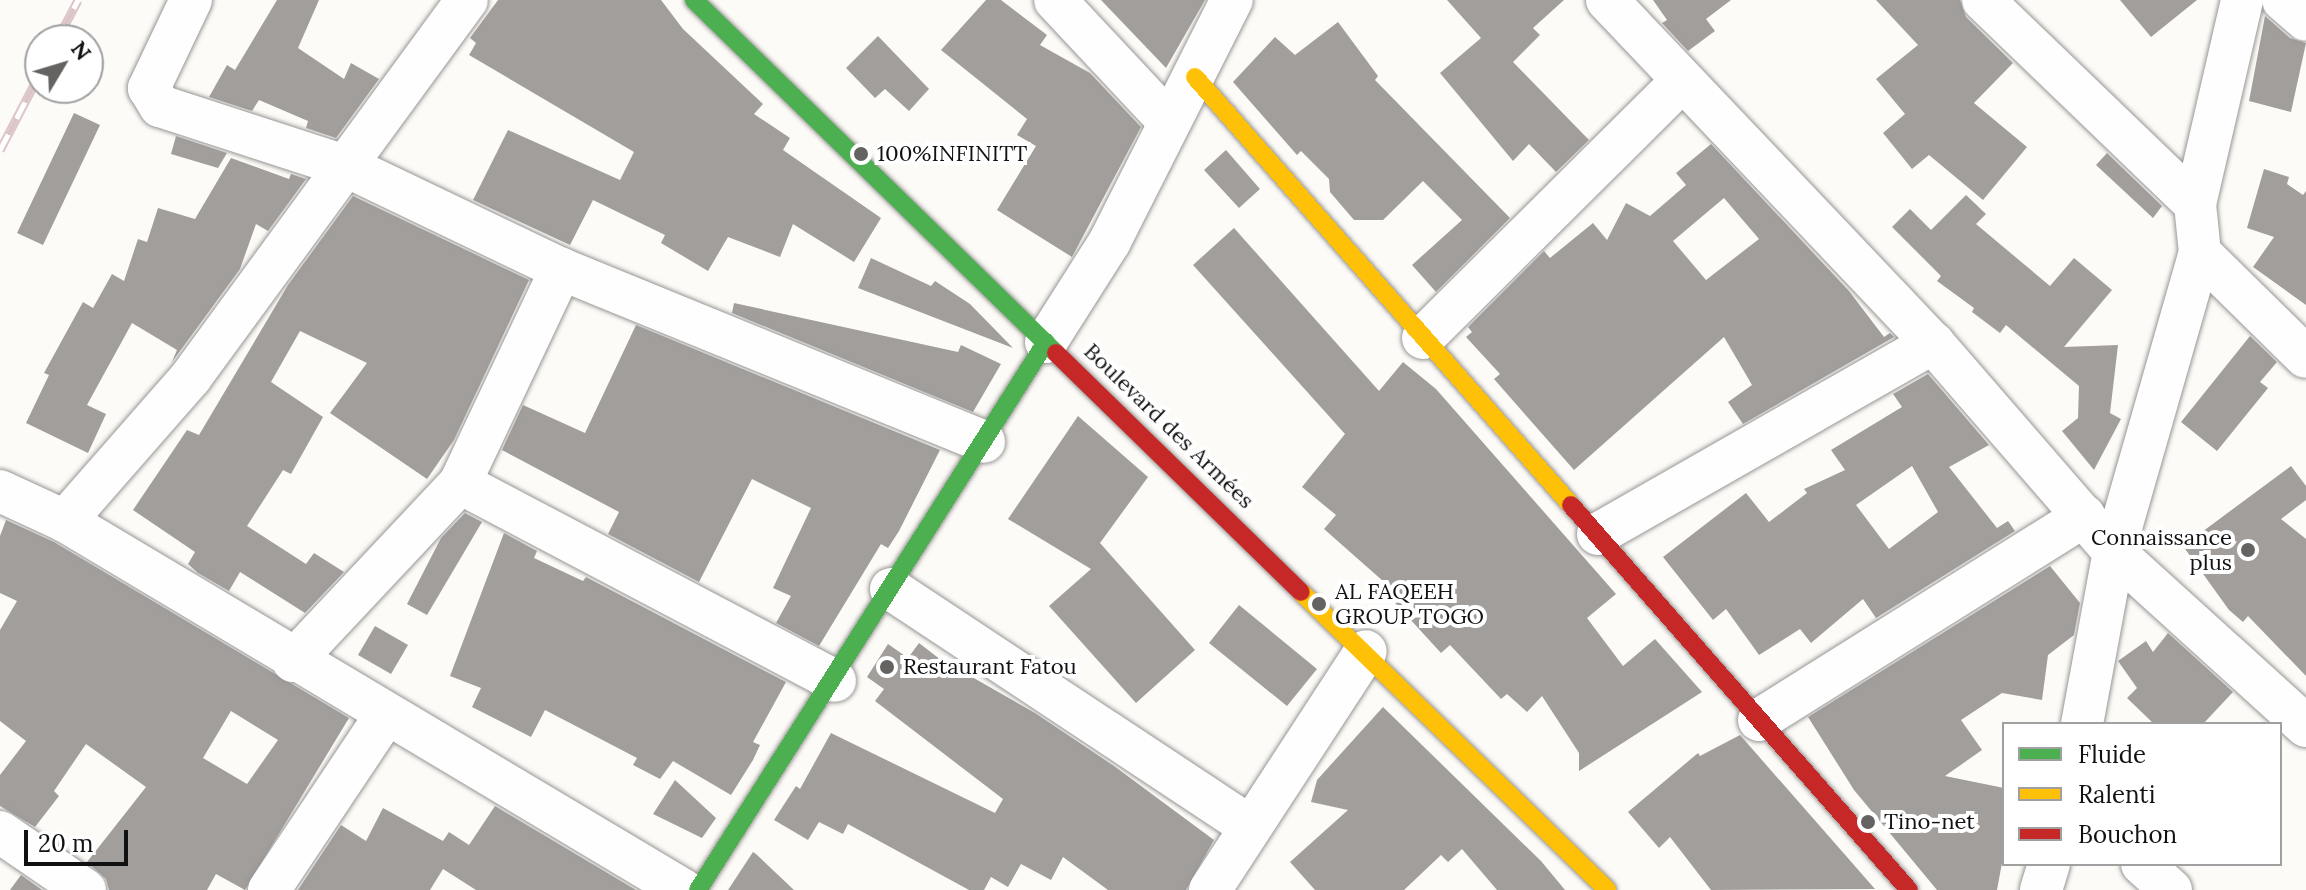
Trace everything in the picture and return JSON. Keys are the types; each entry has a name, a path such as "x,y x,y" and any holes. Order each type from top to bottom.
{"street":[{"path":"191,0 152,79 153,98 160,106 348,167 561,269 984,442"},
{"path":"65,521 191,377 348,167 467,0"},
{"name":"Boulevard des Armées","path":"694,0 1366,651 1607,890"},
{"path":"1055,0 1169,122"},
{"path":"698,890 835,681 1110,241 1232,0"},
{"path":"1607,0 1681,82 1933,343 2114,552 2306,726"},
{"path":"1983,0 2195,204"},
{"path":"2082,722 2114,552 2200,253 2195,204 2242,0"},
{"path":"2283,0 2306,20"},
{"path":"1195,77 1909,890"},
{"path":"1423,338 1681,82"},
{"path":"2200,253 2306,357"},
{"path":"293,661 460,483 561,269"},
{"path":"1598,534 1933,343"},
{"path":"460,483 835,681"},
{"path":"0,491 65,521 385,716 683,890"},
{"path":"1759,720 2084,516"},
{"path":"891,589 1250,827"},
{"path":"1210,890 1366,651"},
{"path":"269,890 385,716"},
{"path":"0,832 85,890"},
{"path":"2041,890 2048,866"},
{"path":"2144,866 2171,890"}],"building":[{"path":"277,0 319,0 298,48 344,79 351,63 379,79 336,138 306,128 308,121 259,100 252,111 209,97 227,65 235,70"},
{"path":"498,0 661,0 683,29 763,104 754,114 790,138 783,150 881,218 854,262 793,224 780,257 728,237 708,271 661,243 665,235 593,200 570,245 473,200 508,130 620,180 634,152 469,55 476,43 470,38"},
{"path":"986,0 1001,0 1047,35 1040,45 1090,73 1141,127 1072,257 997,210 1036,146 1017,135 1027,119 941,50"},
{"path":"1101,0 1205,0 1166,68"},
{"path":"1447,0 1564,0 1533,28 1540,35 1513,62 1589,140 1556,172 1529,144 1513,161 1440,73 1481,38"},
{"path":"1653,0 1731,0 1706,19 1715,31 1688,51 1662,23 1667,20"},
{"path":"1876,0 1960,0 1966,17 2013,63 1974,103 2027,147 1983,200 1929,155 1912,169 1883,133 1905,114 1876,79 1918,45"},
{"path":"2120,0 2197,0 2151,37"},
{"path":"2265,16 2290,38 2306,43 2291,112 2249,101"},
{"path":"1338,22 1378,76 1375,80 1510,218 1436,292 1412,265 1462,220 1423,181 1383,220 1354,220 1330,192 1329,179 1301,151 1297,155 1233,82 1275,37 1295,55"},
{"path":"878,36 929,89 909,111 885,89 875,98 846,68"},
{"path":"74,113 100,125 43,245 17,233"},
{"path":"176,136 227,153 218,168 171,154"},
{"path":"1711,144 1849,291 1884,337 1890,333 1894,337 1743,424 1728,402 1752,385 1724,337 1574,470 1494,379 1500,374 1466,337 1472,332 1468,327 1544,251 1550,258 1593,223 1607,240 1626,203 1650,216 1686,185 1676,173","holes":["1724,198 1759,239 1706,280 1673,241"]},
{"path":"1226,150 1260,189 1239,208 1204,170"},
{"path":"2107,153 2162,206 2153,218 2096,165"},
{"path":"231,158 289,179 291,174 306,179 268,231 256,224 240,269 172,362 177,350 132,323 87,405 106,414 88,453 26,423 49,375 44,373 83,302 93,308 112,274 124,281 138,239 147,242 158,208 195,219"},
{"path":"2264,169 2289,177 2287,184 2303,195 2306,191 2306,305 2253,267 2274,237 2247,228"},
{"path":"1966,195 1986,214 1976,224 2050,286 2074,258 2112,290 2064,347 2118,345 2110,413 2121,419 2094,470 2062,431 2078,418 2079,386 2006,325 2000,333 1972,312 1974,308 1937,281 1941,276 1892,227 1910,209 1931,230"},
{"path":"353,196 529,280 454,440 427,479 330,413 367,363 300,331 271,382 323,417 291,474 283,470 247,526 306,564 314,553 344,572 305,613 240,572 229,591 198,573 188,564 195,552 133,510 187,430 199,435 288,285"},
{"path":"1234,228 1379,391 1403,362 1436,389 1616,594 1587,618 1623,666 1655,639 1702,692 1579,771 1579,753 1542,696 1527,712 1507,694 1501,699 1450,645 1441,653 1387,594 1392,589 1324,529 1336,515 1302,487 1345,434 1193,265"},
{"path":"871,258 931,286 935,281 970,304 1013,348 858,288"},
{"path":"734,303 958,352 961,345 1001,364 973,412 732,313"},
{"path":"636,325 940,450 899,531 888,548 881,544 819,646 776,623 791,596 773,588 811,508 752,479 699,582 608,534 619,512 502,450 523,405 585,433"},
{"path":"2250,336 2277,362 2260,382 2268,388 2217,451 2181,422"},
{"path":"1928,374 1989,445 1949,467 1997,528 2008,521 2015,531 1876,618 1863,599 1811,643 1800,629 1759,655 1726,609 1713,620 1663,557 1746,493 1769,522 1807,493 1804,489 1845,470 1831,450 1902,407 1893,394","holes":["1912,466 1938,512 1889,549 1856,505"]},
{"path":"1078,416 1148,477 1100,543 1195,650 1136,703 1049,606 1091,569 1008,519"},
{"path":"2291,466 2306,486 2306,500 2281,519 2306,539 2306,676 2248,616 2243,622 2229,610 2183,546"},
{"path":"465,513 482,522 427,615 407,604 441,538"},
{"path":"6,520 54,542 349,718 245,890 216,874 207,890 109,890 106,879 87,862 146,787 86,744 54,791 59,796 35,827 0,806 0,775 26,741 0,721 0,630 17,601 0,593 0,536","holes":["231,711 278,740 247,784 203,758"]},
{"path":"504,533 537,551 534,558 583,581 586,577 786,682 753,742 760,745 753,760 731,795 673,761 660,779 633,765 637,758 545,710 531,737 472,707 481,688 450,676"},
{"path":"2050,566 2080,603 2074,635 2048,655 2042,700 2002,693 1961,720 1982,750 1945,776 2002,788 2002,863 1997,890 1937,890 1854,790 1808,717"},
{"path":"1239,605 1317,669 1287,706 1209,643"},
{"path":"375,626 408,645 391,674 358,655"},
{"path":"2168,633 2233,692 2205,722 2152,722 2127,698 2137,688 2118,661 2146,641 2153,652"},
{"path":"919,643 963,677 965,673 1035,713 1114,766 1214,840 1186,890 1108,890 1063,857 1051,880 1021,864 1008,887 991,877 984,890 969,890 848,824 843,834 819,822 808,840 774,820 796,786 800,789 831,733 995,813 1003,799 875,701 884,689 867,677 888,644 908,658"},
{"path":"1383,707 1541,861 1565,890 1497,890 1462,849 1448,862 1441,855 1404,890 1315,890 1290,862 1348,810 1311,802 1317,780"},
{"path":"1740,735 1875,889 1711,890 1670,837 1659,848 1628,812 1698,753 1700,756"},
{"path":"675,780 716,818 702,838 653,814"},
{"path":"495,806 636,890 476,890 443,869 430,890 298,890 341,825 366,841 383,808 443,841 449,832 469,845"},
{"path":"753,852 756,854 794,890 728,890"},
{"path":"21,875 42,890 10,890"}],"railway":[{"path":"65,24 78,0"},
{"path":"0,150 24,104"}],"traffic: fast":[{"path":"694,0 1056,353"},
{"path":"698,890 1046,342"}],"traffic: slow":[{"path":"1195,77 1571,505"},
{"path":"1301,592 1607,890"}],"traffic: jam":[{"path":"1056,353 1301,592"},
{"path":"1571,505 1909,890"}],"place":[{"name":"100%INFINITT","path":"861,154"},
{"name":"Connaissance plus","path":"2248,550"},
{"name":"AL FAQEEH GROUP TOGO","path":"1319,604"},
{"name":"Restaurant Fatou","path":"887,667"},
{"name":"Tino-net","path":"1868,822"}]}
